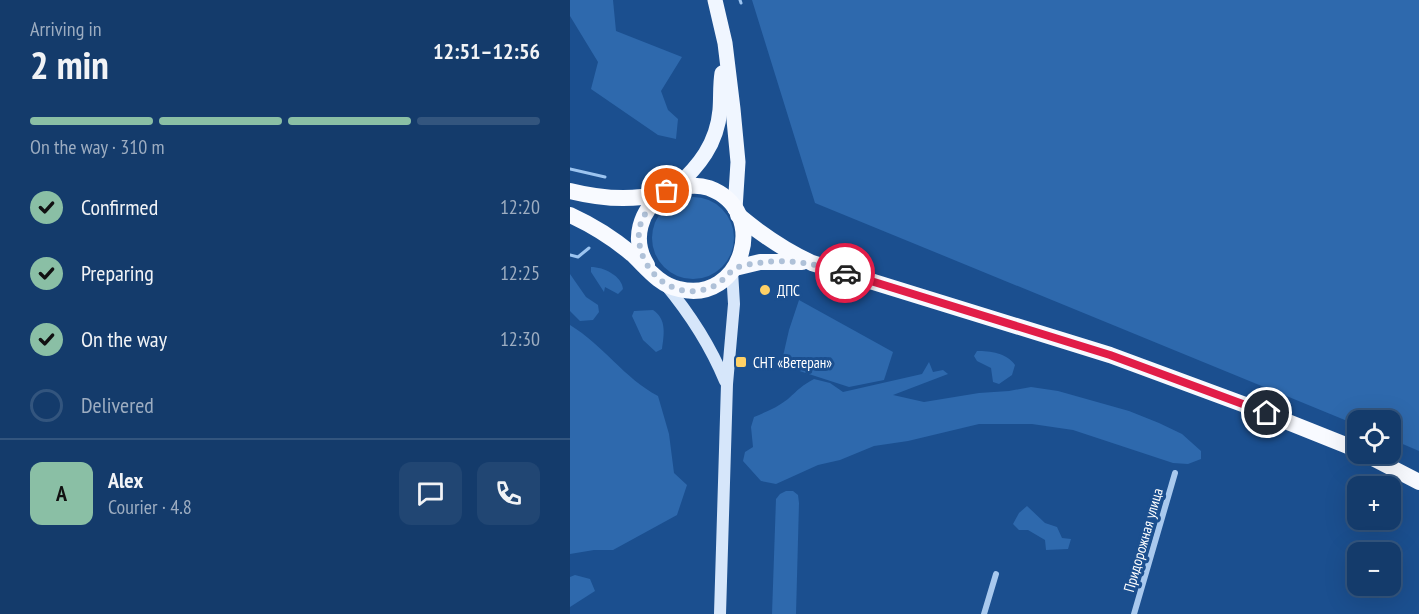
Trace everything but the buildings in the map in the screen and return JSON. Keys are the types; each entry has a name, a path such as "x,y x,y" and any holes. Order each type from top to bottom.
{"highway":[{"path":"570,191 594,197 619,199 645,197 694,185 708,188 721,194 761,234 785,250 812,263 1110,355 1347,446"},
{"path":"658,278 644,262 640,249 641,222 651,204 671,190"},
{"path":"570,215 606,235 631,253 658,278 679,289 695,291 710,287 724,279 733,270 741,256 744,242 743,228 737,212"},
{"path":"733,270 769,262 812,263"},
{"path":"1384,464 1419,482"}],"main road":[{"path":"715,0 725,43 738,162 737,212"},
{"path":"671,190 703,159 715,137 720,108 720,84 725,43"},
{"path":"720,614 727,384 734,304 733,270"},
{"path":"658,278 697,324 727,384"}],"street":[{"name":"Придорожная улица","path":"1134,614 1175,473"},
{"path":"984,614 996,574"}],"shaded area":[{"path":"570,0 613,0 616,31 682,57 661,91 668,110 678,119 676,139 658,135 591,89 598,62 570,16"},
{"path":"752,0 1419,0 1419,451 1401,443 1401,410 1347,410 1347,421 815,203"},
{"path":"693,197 709,200 722,209 731,222 734,238 731,254 722,267 709,276 693,279 677,276 664,267 655,254 652,238 655,222 664,209 677,200"},
{"path":"591,267 612,273 622,284 623,289 618,294 605,287 604,292 591,272"},
{"path":"570,274 586,297 598,305 599,312 593,320 580,321 570,311"},
{"path":"799,300 893,352 884,380 849,387 781,365"},
{"path":"653,310 661,318 664,328 662,349 656,352 643,340 632,316 634,311"},
{"path":"570,325 593,342 646,389 658,396 669,434 674,473 687,485 677,515 613,550 570,554"},
{"path":"977,351 993,352 1008,358 1015,365 1012,375 999,384 993,382 991,368 977,361 974,356"},
{"path":"929,362 933,372 943,370 948,374 893,395 924,402 1031,387 1058,391 1129,411 1159,423 1182,434 1201,451 1201,459 1188,464 1173,463 1073,430 1032,424 979,424 908,441 874,446 840,460 818,465 776,484 761,481 743,461 745,452 753,447 751,427 754,417 788,399 814,379 830,383 843,392 922,374"},
{"path":"786,491 793,491 798,495 799,503 796,614 772,614 776,499"},
{"path":"1027,506 1045,523 1057,527 1062,538 1071,539 1068,549 1046,550 1045,540 1028,530 1019,530 1013,524 1019,513"},
{"path":"575,575 590,579 595,591 570,607 570,577"}],"waterway":[{"path":"570,169 605,177"},
{"path":"570,255 578,257 589,248"}],"way so far":[{"path":"667,191 647,210 641,222 639,236 644,262 664,283 679,289 695,291 710,287 724,279 735,268 760,262 812,263 845,273"}],"place":[{"name":"ДПС","path":"765,290"},
{"name":"СНТ «Ветеран»","path":"741,362"}],"route":[{"path":"845,273 1110,355 1267,413"}]}
